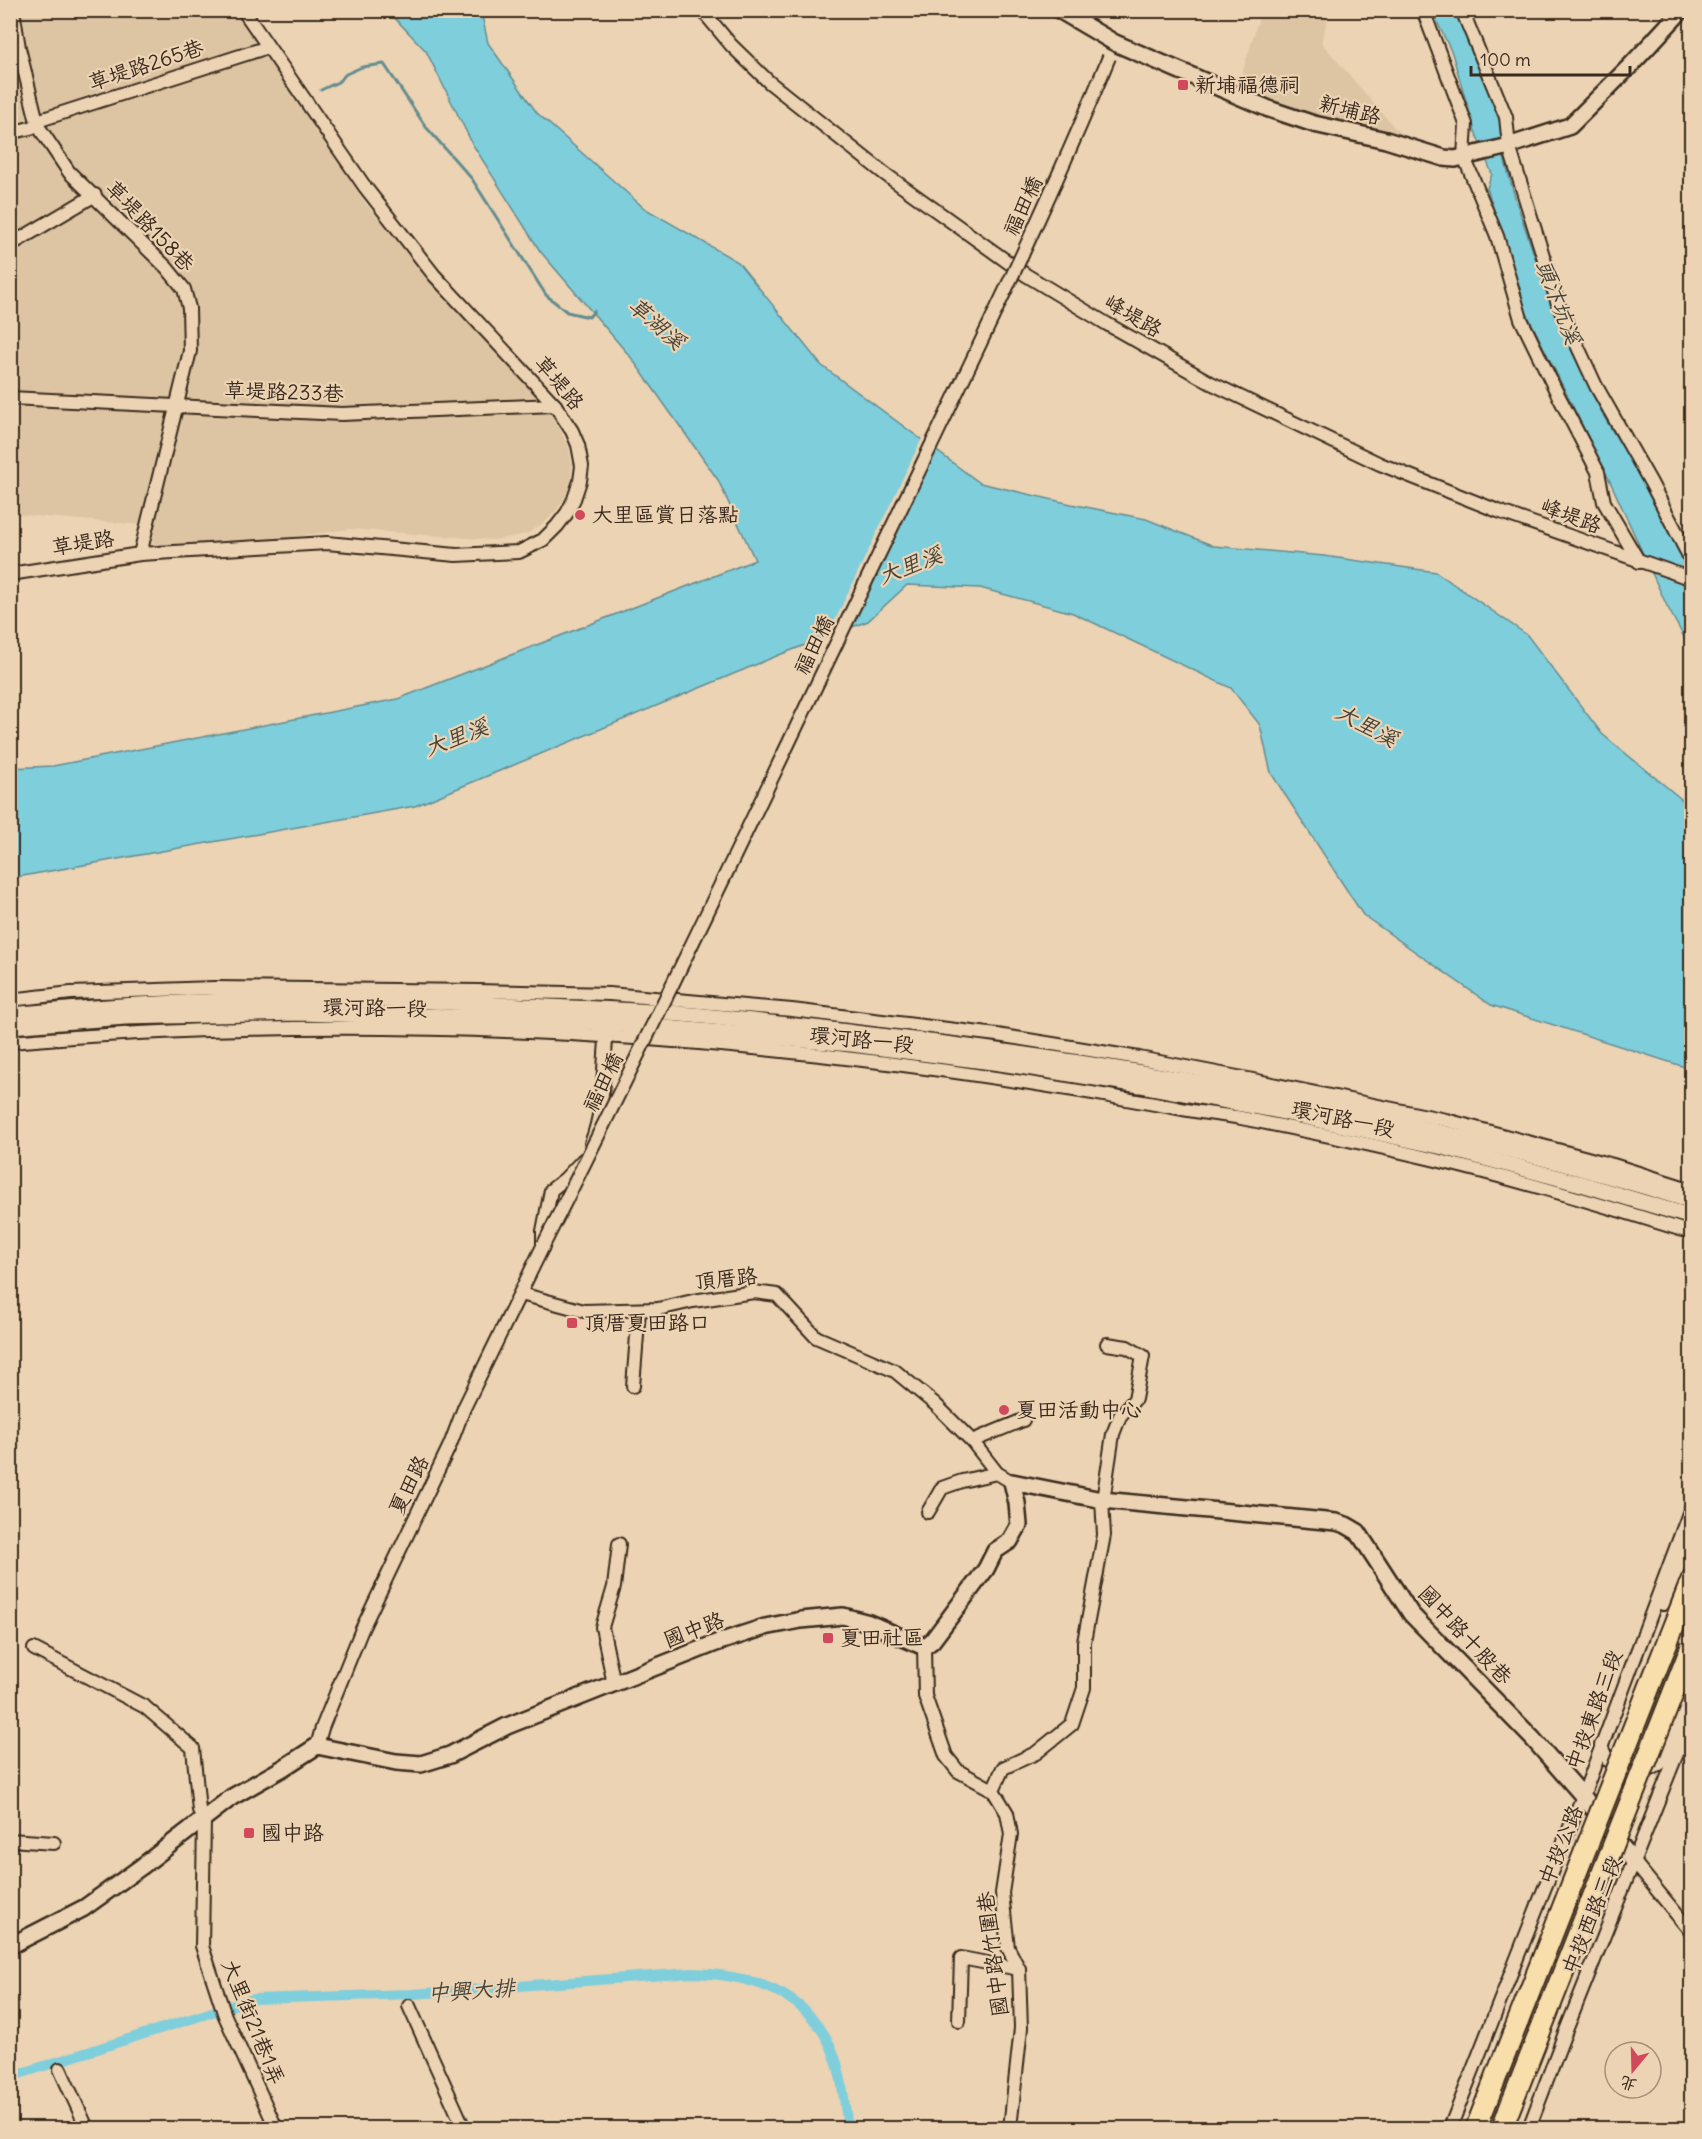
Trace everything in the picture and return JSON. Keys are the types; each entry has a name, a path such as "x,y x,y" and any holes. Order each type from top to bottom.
{"main road":[{"name":"中投公路","path":"1476,2128 1692,1579"},
{"path":"1502,2128 1692,1644"}],"street":[{"name":"草堤路158巷","path":"13,10 19,48 38,124 69,172 167,268 184,289 189,308 190,351 140,554"},
{"name":"草堤路","path":"10,574 140,554 327,543 456,555 519,552 543,540 558,526 571,506 580,482 582,466 572,430 555,405 434,275 365,187 243,10"},
{"name":"峰堤路","path":"702,10 730,45 769,82 885,174 1026,275 1107,324 1211,383 1380,464 1498,511 1638,561"},
{"name":"新埔路","path":"1059,10 1112,50 1179,69 1234,95 1314,124 1386,140 1444,158 1455,159 1507,147"},
{"path":"1423,10 1466,124 1468,155 1497,236 1521,320 1598,472 1604,502 1638,561 1692,579"},
{"path":"1462,10 1506,117 1507,147 1558,304 1596,386 1651,483 1692,562"},
{"path":"1507,147 1570,126 1682,10"},
{"name":"草堤路265巷","path":"10,133 268,47"},
{"name":"福田橋","path":"544,1245 831,655 1059,176 1112,50"},
{"path":"10,245 94,195"},
{"name":"草堤路233巷","path":"10,398 342,414 555,405"},
{"name":"環河路一段","path":"10,1000 71,993 214,988 608,1015 723,1018 963,1045 1136,1072 1392,1121 1623,1179 1692,1200"},
{"name":"環河路一段","path":"10,1015 106,1006 267,1000 430,1001 608,1015 851,1044 1000,1063 1140,1085 1274,1110 1443,1148 1585,1185 1692,1217"},
{"name":"環河路一段","path":"10,1026 125,1017 297,1013 456,1017 792,1010 986,1034 1150,1060 1446,1120 1692,1190"},
{"path":"544,1245 543,1232 551,1190 583,1161 595,1133 603,1082 608,1015"},
{"name":"環河路一段","path":"10,1042 134,1032 303,1028 608,1015 868,1060 992,1077 1232,1117 1435,1160 1599,1203 1692,1233"},
{"name":"夏田路","path":"317,1746 362,1629 450,1445 464,1408 544,1245"},
{"name":"頂厝路","path":"521,1294 584,1311 658,1309 754,1292 777,1295 816,1337 896,1371 935,1404 972,1442 997,1473 1012,1482"},
{"path":"633,1386 639,1310"},
{"path":"1102,1500 1012,1482 1019,1525 1010,1541 995,1551 986,1569 961,1604 932,1641 924,1647 925,1696 946,1756 958,1771 993,1790 1003,1768 1036,1753 1072,1724 1084,1688 1084,1642 1104,1535 1102,1500 1113,1434 1120,1416 1135,1399 1143,1356 1127,1347 1107,1344"},
{"path":"972,1442 1023,1420"},
{"path":"928,1512 942,1488 997,1473"},
{"name":"國中路十股巷","path":"1102,1500 1336,1522 1358,1533 1411,1614 1533,1739 1583,1796 1692,1933"},
{"name":"中投東路三段","path":"1450,2128 1583,1796 1692,1505"},
{"path":"1628,1675 1654,1626 1692,1533"},
{"path":"614,1684 602,1627 615,1587 619,1544"},
{"name":"國中路","path":"317,1746 396,1762 421,1764 450,1755 507,1726 716,1643 765,1627 801,1620 843,1616 869,1623 924,1647"},
{"name":"大里街21巷1弄","path":"34,1648 145,1707 193,1748 199,1810 204,1820 202,1946 225,2016 276,2128"},
{"path":"1601,1745 1610,1762 1622,1770 1639,1774 1652,1770 1662,1762 1692,1686"},
{"name":"中投西路三段","path":"1529,2128 1692,1716"},
{"path":"1660,1792 1669,1745"},
{"path":"10,1946 84,1908 232,1797 317,1746"},
{"name":"國中路竹圍巷","path":"993,1790 1007,1813 1011,1834 1002,1893 1008,1948 1019,1969 1021,2028 1010,2128"},
{"path":"10,1840 54,1843"},
{"path":"959,2020 961,1958 1019,1969"},
{"path":"409,2006 464,2128"},
{"path":"60,2069 87,2128"}],"shaded area":[{"path":"10,11 239,11 366,204 553,415 569,448 572,464 570,489 556,511 527,534 494,540 349,529 262,541 152,546 154,526 11,514"},
{"path":"1261,11 1330,11 1321,42 1394,127 1411,140 1297,113 1237,90"}],"water":[{"path":"388,11 481,11 488,43 537,113 644,208 738,262 821,365 980,483 1146,519 1214,546 1324,556 1436,572 1527,635 1602,734 1691,807 1691,1069 1491,1005 1363,915 1271,773 1260,725 1231,688 1073,613 980,588 907,585 868,621 779,655 415,806 11,878 10,768 53,766 398,699 755,560 718,480 633,360 540,251 473,145 426,51"},
{"path":"1432,11 1455,11 1499,115 1504,158 1554,314 1604,417 1634,466 1691,575 1691,650 1667,606 1608,477 1525,310 1487,188 1492,174 1475,131 1452,53"}],"pier":[{"path":"923,436 938,447 850,631 825,641"}],"waterway":[{"path":"321,90 362,67 384,64 426,127 472,179 546,295 567,312 589,317 594,311"},
{"name":"中興大排","path":"10,2077 253,1999 413,1994 691,1973 712,1974 771,1988 804,2010 818,2025 837,2063 848,2128"}],"place":[{"name":"新埔福德祠","path":"1183,85"},
{"name":"大里區賞日落點","path":"580,515"},
{"name":"頂厝夏田路口","path":"572,1323"},
{"name":"夏田活動中心","path":"1004,1410"},
{"name":"夏田社區","path":"828,1638"},
{"name":"國中路","path":"249,1833"}],"water label":[{"name":"頭汴坑溪","path":"1559,302"},
{"name":"草湖溪","path":"657,323"},
{"name":"大里溪","path":"910,565"},
{"name":"大里溪","path":"1367,725"},
{"name":"大里溪","path":"456,737"}]}
